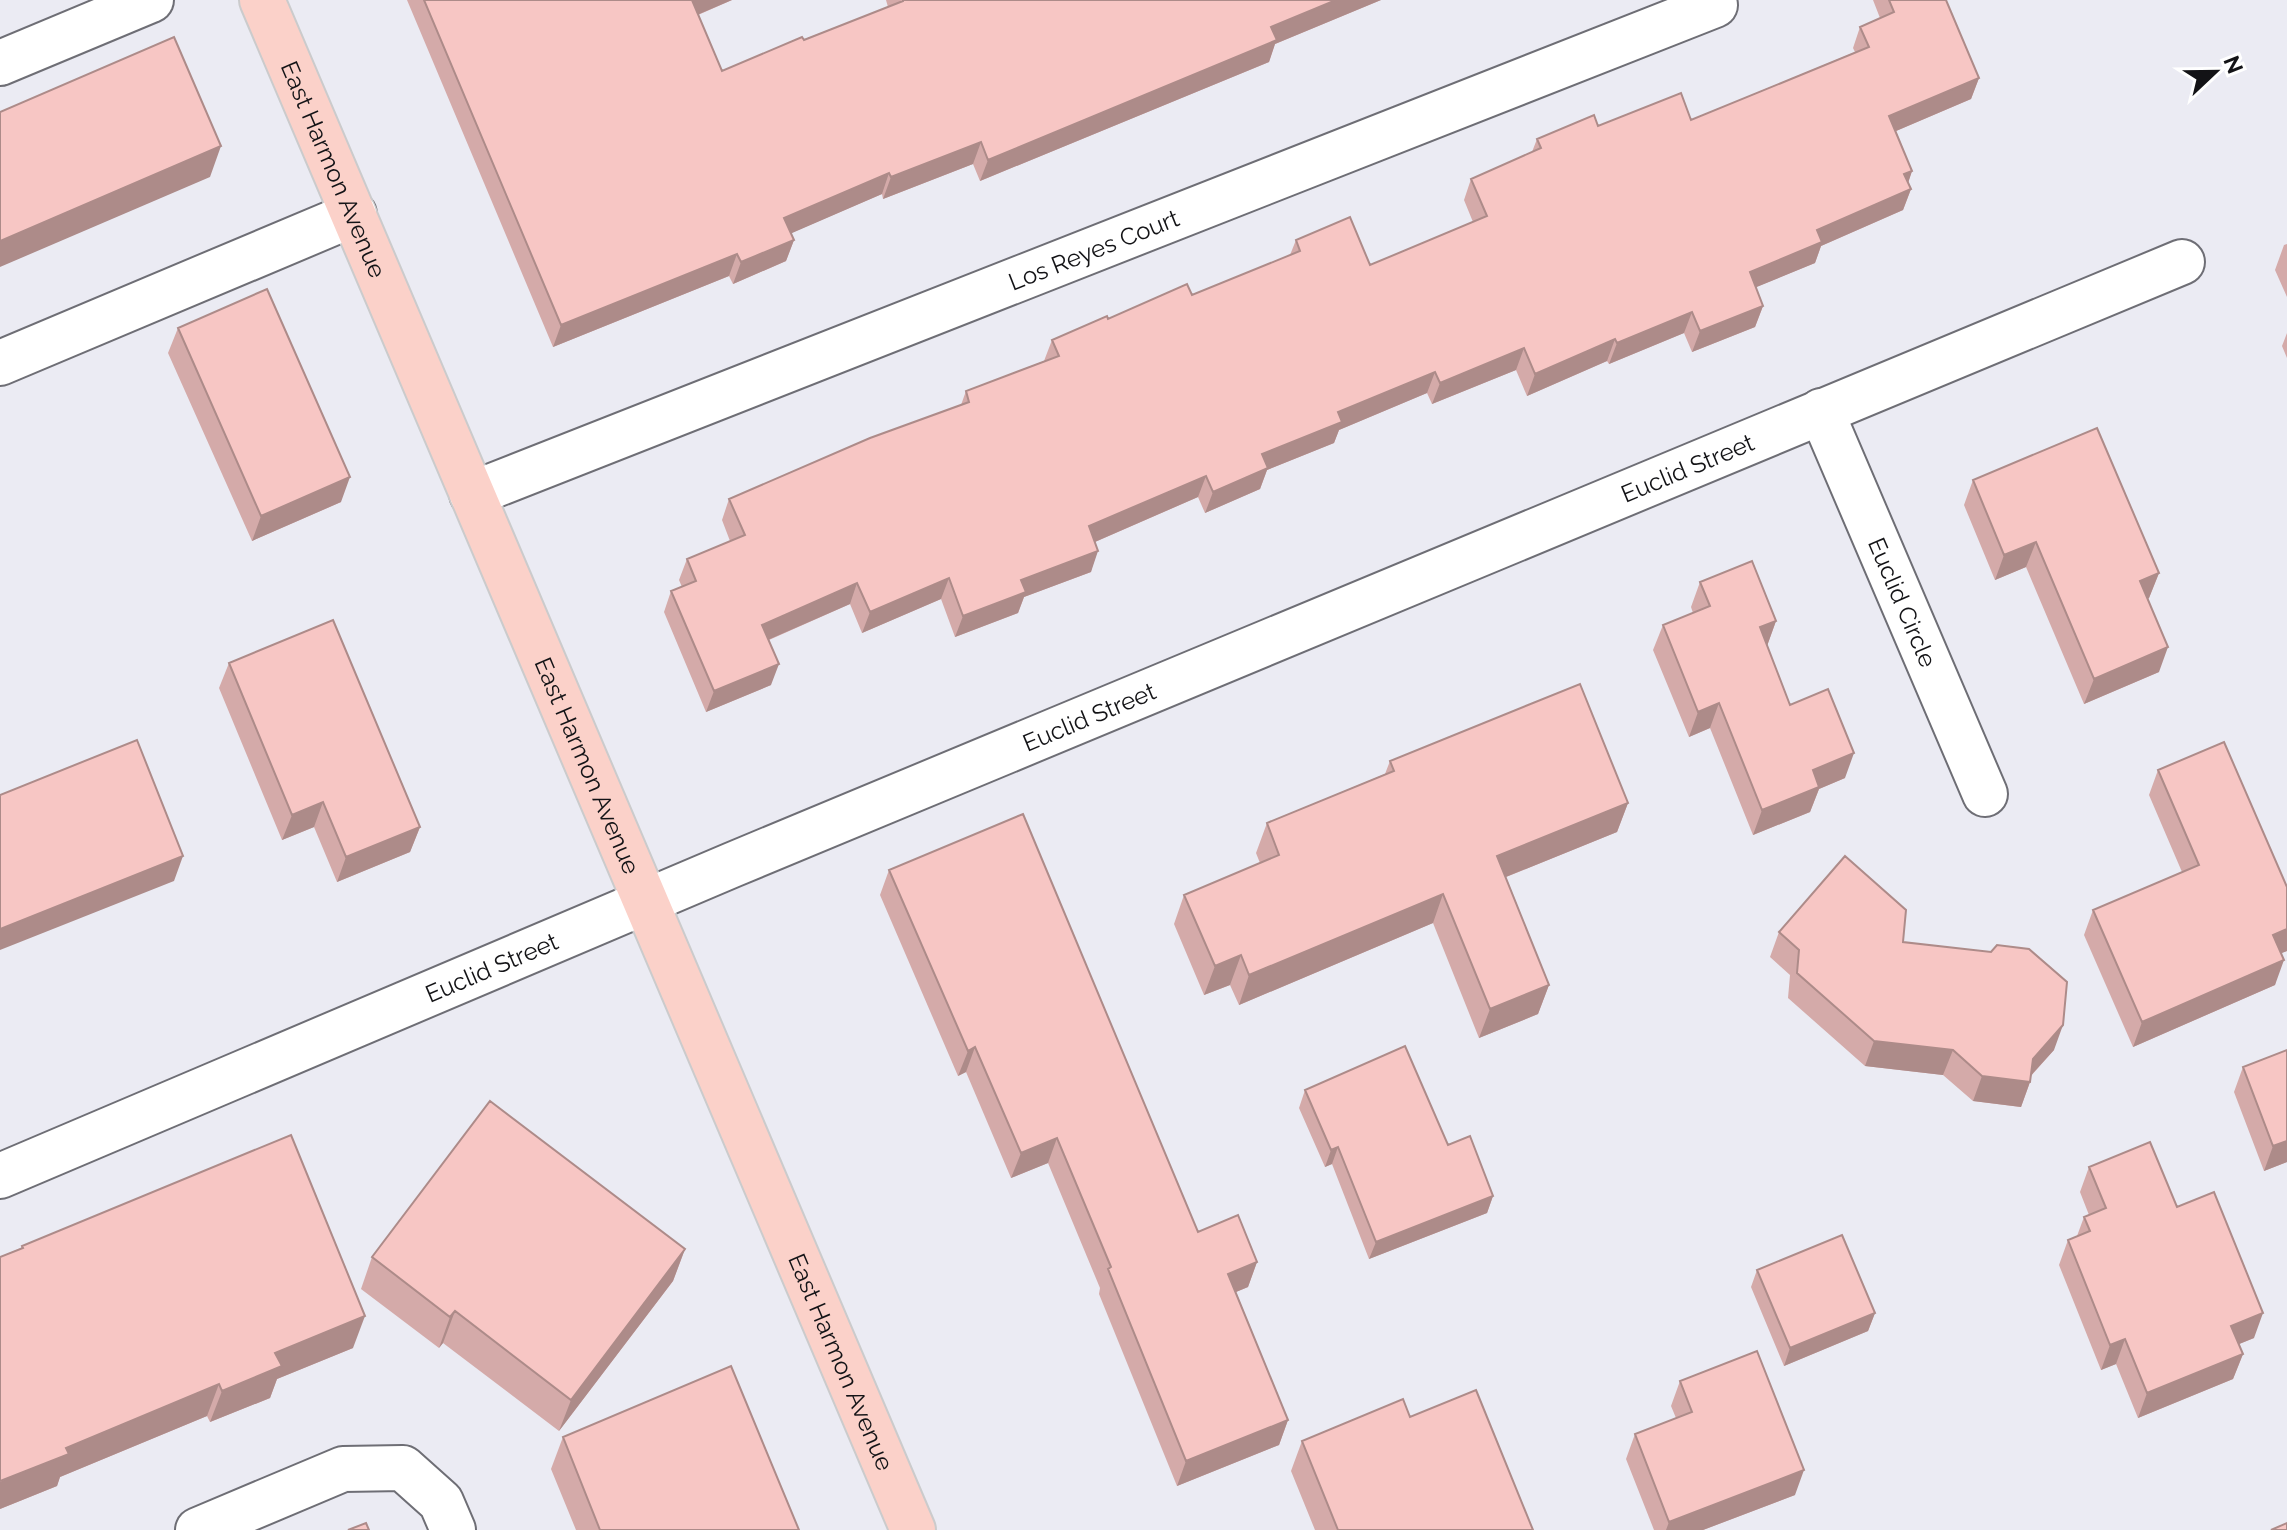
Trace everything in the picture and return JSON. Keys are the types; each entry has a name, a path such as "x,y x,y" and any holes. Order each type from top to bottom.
{"main road":[{"name":"East Harmon Avenue","path":"262,0 913,1530"}],"street":[{"path":"0,63 151,0"},
{"name":"Los Reyes Court","path":"472,494 1715,5"},
{"path":"0,363 354,214"},
{"name":"Euclid Street","path":"0,1176 646,901 2182,262"},
{"name":"Euclid Circle","path":"1821,411 1985,794"},
{"path":"198,1530 343,1469 403,1468 441,1502 453,1530"}],"building":[{"path":"424,0 692,0 722,71 802,37 804,40 903,0 1336,0 1271,27 1277,40 988,160 981,142 891,177 889,173 784,218 794,240 741,262 737,254 561,325"},
{"path":"1889,0 1946,0 1979,78 1889,116 1912,171 1904,174 1911,189 1817,230 1822,242 1750,272 1763,306 1700,331 1692,312 1617,343 1615,339 1535,374 1524,348 1440,383 1435,372 1338,412 1342,422 1262,454 1268,468 1213,492 1206,476 1089,526 1098,551 1021,580 1026,592 963,616 949,578 870,612 857,583 762,625 779,664 714,691 671,591 696,581 687,559 745,535 729,499 870,438 969,402 966,391 1059,356 1052,340 1187,284 1192,295 1300,251 1296,240 1350,217 1370,265 1487,216 1471,179 1541,148 1537,139 1594,115 1598,126 1681,93 1691,120 1869,47 1860,27 1894,12"},
{"path":"174,37 221,146 0,241 0,112"},
{"path":"267,289 350,477 261,516 178,328"},
{"path":"2097,428 2159,573 2140,581 2168,647 2094,679 2036,542 2004,555 1973,480"},
{"path":"1752,561 1776,621 1760,627 1790,705 1828,689 1854,753 1813,770 1819,787 1762,810 1719,703 1698,712 1663,625 1710,606 1700,582"},
{"path":"333,620 420,827 346,857 323,802 292,815 229,663"},
{"path":"1580,684 1628,803 1497,856 1549,985 1490,1009 1443,894 1249,975 1241,955 1215,966 1184,895 1279,855 1267,823 1394,771 1390,761"},
{"path":"137,740 183,856 0,929 0,795"},
{"path":"2224,742 2287,887 2287,929 2273,935 2284,960 2142,1022 2093,910 2199,865 2158,770"},
{"path":"1023,814 1198,1232 1238,1215 1257,1262 1228,1274 1288,1420 1186,1461 1057,1138 1021,1153 975,1047 968,1051 889,870"},
{"path":"1845,856 1906,910 1903,942 1991,952 1997,945 2029,949 2067,982 2063,1025 2033,1059 2030,1082 1982,1076 1953,1050 1874,1041 1797,973 1799,950 1779,932"},
{"path":"1405,1046 1448,1145 1470,1136 1493,1196 1376,1242 1338,1147 1331,1150 1305,1090"},
{"path":"2287,1050 2287,1141 2273,1146 2243,1067"},
{"path":"490,1101 685,1249 571,1400 455,1311 450,1317 372,1257"},
{"path":"291,1135 365,1316 275,1353 282,1366 222,1391 219,1384 66,1448 69,1454 0,1481 0,1257"},
{"path":"2150,1142 2177,1207 2214,1192 2263,1313 2231,1326 2243,1354 2147,1393 2125,1339 2110,1345 2068,1240 2090,1231 2084,1217 2106,1208 2089,1167"},
{"path":"1842,1235 1875,1313 1790,1348 1757,1270"},
{"path":"1757,1351 1804,1470 1669,1522 1635,1434 1692,1412 1680,1381"},
{"path":"731,1366 799,1530 600,1530 563,1437"},
{"path":"1476,1390 1533,1530 1338,1530 1302,1441 1403,1399 1410,1417"},
{"path":"366,1523 369,1530 348,1530"},
{"path":"2287,1523 2287,1530 2271,1530"}]}
